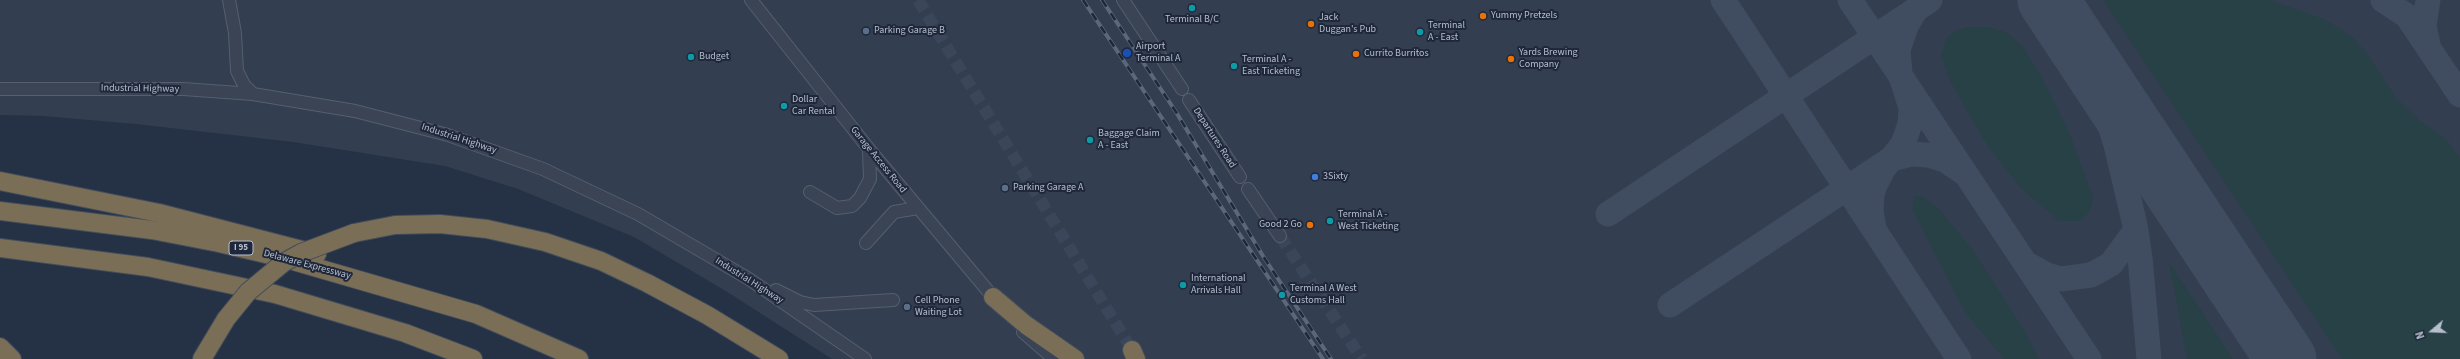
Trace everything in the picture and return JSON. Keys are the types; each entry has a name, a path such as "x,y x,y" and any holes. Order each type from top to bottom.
{"highway":[{"path":"0,182 126,206 289,246 416,284 476,314"},
{"name":"Delaware Expressway","path":"0,211 120,225 219,243 322,268 476,314 579,359"},
{"path":"202,359 248,292 283,263 302,253 354,233 394,226 440,224 487,229 545,242 601,261 647,282 713,318 779,359"},
{"path":"0,248 154,269 275,294 385,327 474,359"},
{"path":"0,254 57,255"},
{"path":"993,297 1026,325 1075,359"},
{"path":"208,359 228,321"},
{"path":"0,347 12,359"}],"street":[{"path":"229,0 235,33 237,71 244,86 253,94"},
{"name":"Garage Access Road","path":"751,0 869,149 993,297 1022,330 1054,359"},
{"path":"1123,0 1182,89"},
{"name":"Industrial Highway","path":"0,88 198,90 253,94 377,115 448,135 520,160 625,208 749,279 865,359"},
{"name":"Departures Road","path":"1189,100 1240,177"},
{"path":"810,192 838,208 852,206 860,198 870,179 869,149"},
{"path":"1248,189 1280,236"},
{"path":"866,243 894,212 902,209 918,208"},
{"path":"749,279 809,305 893,300"}],"shaded area":[{"path":"0,0 2460,0 2460,359 832,359 724,290 634,237 518,189 445,166 293,142 136,124 43,116 0,115"}],"green space":[{"path":"2103,0 2270,0 2326,20 2352,37 2366,52 2396,98 2420,121 2446,139 2460,158 2460,359 2342,359"},
{"path":"1971,27 1988,27 2008,33 2023,47 2041,76 2068,130 2093,197 2090,211 2080,221 2059,221 2021,188 1989,148 1962,102 1948,76 1941,55 1947,37 1958,30"},
{"path":"1921,196 1937,207 1973,250 2024,330 2039,359 2004,359 1965,312 1913,211 1914,197"},
{"path":"2169,262 2233,359 2187,359"}],"taxiway":[{"path":"1723,0 1959,359"},
{"path":"1850,0 2089,359"},
{"path":"1608,214 1930,0"},
{"path":"2035,0 2066,27"},
{"path":"2383,0 2407,16 2460,95"},
{"path":"2428,0 2424,26 2428,44"},
{"path":"1874,228 1871,211 1872,194 1875,185 1884,168 1903,144 1910,124 1911,108 1900,73 1898,50 1907,24 1916,10"},
{"path":"2092,66 2116,145 2135,225 2140,257 2149,359"},
{"path":"1670,305 1891,159 1911,154 1928,155 1945,160 1961,171"},
{"path":"2025,263 2047,275 2061,279 2091,275 2111,264 2136,230"}],"runway":[{"path":"2048,0 2286,359"}],"tunnel":[{"path":"918,0 1132,350"},
{"path":"1280,236 1362,359"}],"railway":[{"path":"1083,0 1323,359"},
{"path":"1102,0 1176,112 1263,256 1331,359"}],"place":[{"name":"Terminal B/C","path":"1192,8"},
{"name":"Yummy Pretzels","path":"1483,16"},
{"name":"Jack Duggan's Pub","path":"1311,24"},
{"name":"Parking Garage B","path":"866,31"},
{"name":"Terminal A - East","path":"1420,32"},
{"name":"Airport Terminal A","path":"1127,53"},
{"name":"Currito Burritos","path":"1356,54"},
{"name":"Budget","path":"691,57"},
{"name":"Yards Brewing Company","path":"1511,59"},
{"name":"Terminal A - East Ticketing","path":"1234,66"},
{"name":"Dollar Car Rental","path":"784,106"},
{"name":"Baggage Claim A - East","path":"1090,140"},
{"name":"3Sixty","path":"1315,177"},
{"name":"Parking Garage A","path":"1005,188"},
{"name":"Terminal A - West Ticketing","path":"1330,221"},
{"name":"Good 2 Go","path":"1310,225"},
{"name":"International Arrivals Hall","path":"1183,285"},
{"name":"Terminal A West Customs Hall","path":"1282,295"},
{"name":"Cell Phone Waiting Lot","path":"907,307"}]}
